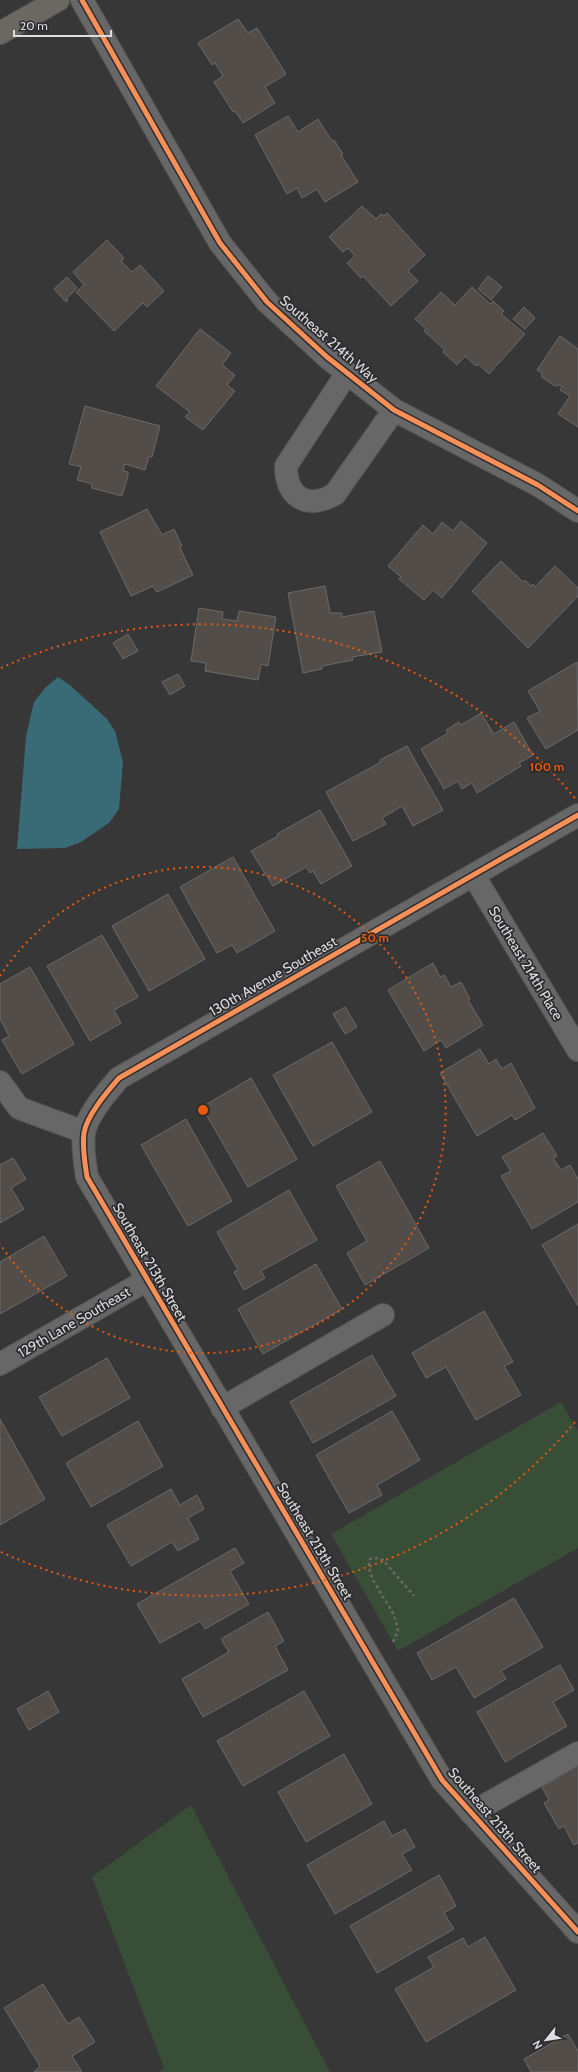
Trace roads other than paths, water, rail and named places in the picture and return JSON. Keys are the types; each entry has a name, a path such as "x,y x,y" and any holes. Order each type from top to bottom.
{"main road":[{"path":"0,33 58,0"}],"street":[{"name":"Southeast 214th Way","path":"82,0 220,243 267,302 327,358 394,410 538,485 578,511"},
{"path":"347,373 286,466 286,480 293,492 310,502 324,500 335,494 394,410"},
{"name":"130th Avenue Southeast","path":"84,1132 99,1102 119,1078 474,876 578,815"},
{"name":"Southeast 214th Place","path":"474,876 578,1050"},
{"path":"0,1082 20,1108 84,1132"},
{"name":"Southeast 213th Street","path":"84,1132 84,1157 87,1177 442,1780 578,1932"},
{"name":"129th Lane Southeast","path":"0,1364 147,1280"},
{"path":"222,1408 383,1315"},
{"path":"471,1813 578,1752"}],"water":[{"path":"58,677 71,686 107,719 115,731 123,762 119,809 109,823 81,842 65,848 17,849 26,736 34,702 45,688"}]}
